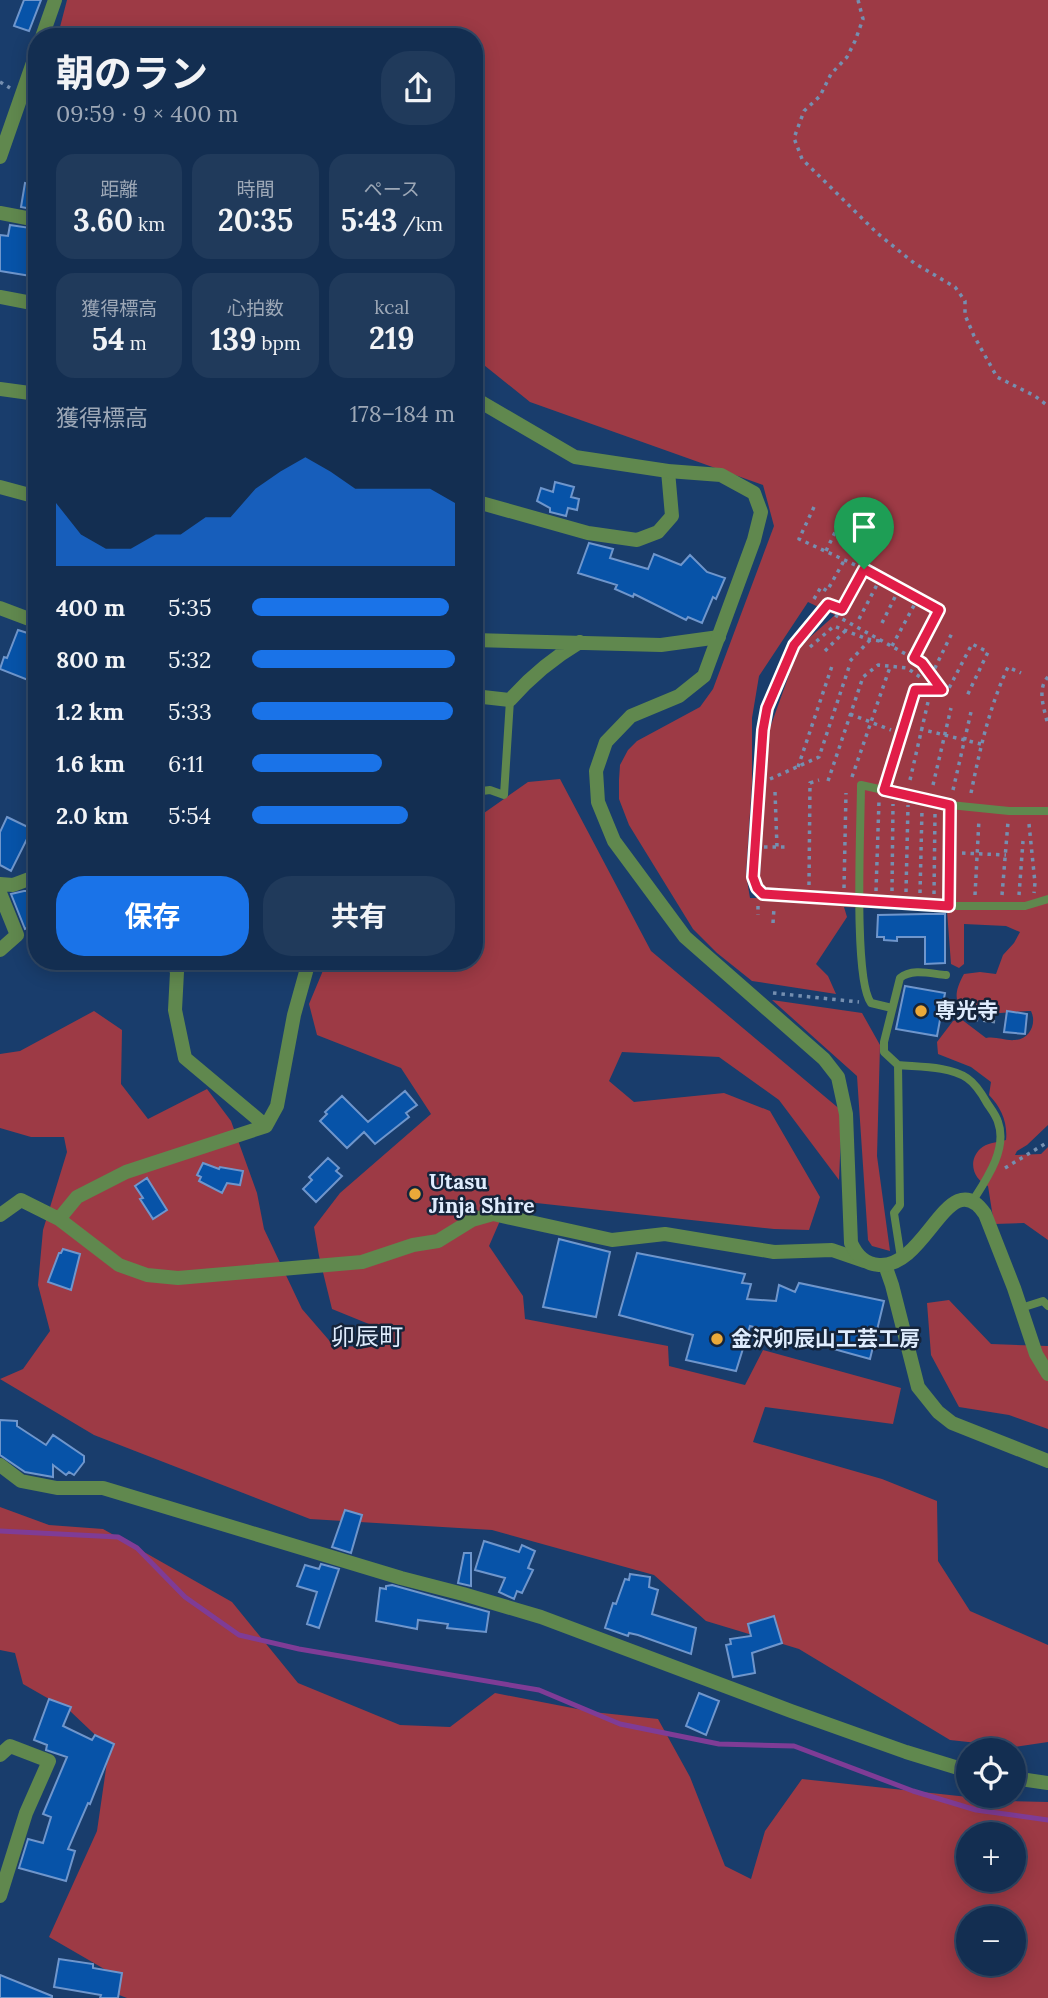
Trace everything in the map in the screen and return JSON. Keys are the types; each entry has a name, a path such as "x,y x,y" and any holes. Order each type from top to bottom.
{"street":[{"path":"45,28 55,0"},
{"path":"0,157 28,77"},
{"path":"0,213 28,218"},
{"path":"0,297 28,302"},
{"path":"0,389 28,393"},
{"path":"483,403 575,457 668,471 721,475 754,493 761,512 754,540 704,676 679,696 631,716 607,742 596,771 598,802 614,841 685,937 824,1059 838,1077 846,1114 851,1243 864,1261"},
{"path":"483,503 588,533 637,540 658,533 672,516 668,471"},
{"path":"0,487 28,495"},
{"path":"0,608 28,619"},
{"path":"483,640 662,645 719,637"},
{"path":"483,697 510,700 530,678 563,652 582,642"},
{"path":"0,884 13,885 28,879"},
{"path":"0,893 17,935 0,950"},
{"path":"176,970 175,1010 185,1058 266,1126"},
{"path":"59,1219 78,1197 126,1172 266,1126 277,1106 294,1015 306,970"},
{"path":"0,1215 21,1200 59,1219 119,1265 147,1275 178,1278 362,1262 413,1245 438,1241 472,1220 493,1213 612,1240 665,1234 774,1252 832,1250 873,1265 885,1265 901,1258 922,1240 949,1208 959,1201 972,1202 979,1205 985,1214 1036,1354 1048,1374"},
{"path":"885,1265 918,1387 937,1412 952,1423 1048,1461"},
{"path":"0,1465 21,1481 57,1488 103,1488 401,1578 541,1617 790,1711 956,1767"},
{"path":"0,1755 9,1746 49,1761 26,1813 0,1896"},
{"path":"1026,1780 1048,1783"}],"lane":[{"path":"826,607 794,645 767,708 763,730 753,877 757,888 763,894 920,906 1025,906 1048,899"},
{"path":"882,793 915,690"},
{"path":"483,791 490,790 504,795 510,700"},
{"path":"892,1008 872,1003 864,989 859,901 862,785 882,793 950,805 1009,811 1048,811"},
{"path":"949,906 950,805"},
{"path":"946,975 914,972 900,978 884,1042 884,1052 898,1065 953,1072 967,1078 982,1093 998,1122 1000,1134 998,1152 972,1202"},
{"path":"898,1065 900,1205 894,1213 901,1258"},
{"path":"1021,1308 1043,1301 1048,1306"}],"path":[{"path":"858,0 863,19 855,41 847,57 831,74 820,96 804,110 794,138 802,159 877,233 914,263 955,286 965,301 965,315 974,336 996,377 1035,396 1048,406"},
{"path":"814,507 799,539 845,559 939,610 914,658"},
{"path":"826,551 841,520"},
{"path":"813,601 821,587 828,591 845,559"},
{"path":"826,607 842,609 864,569"},
{"path":"859,619 880,579"},
{"path":"882,623 900,587"},
{"path":"892,646 918,597"},
{"path":"826,607 922,663 942,690"},
{"path":"810,647 834,626 886,642"},
{"path":"825,651 846,630"},
{"path":"931,676 952,633"},
{"path":"850,662 870,639"},
{"path":"828,781 863,677 878,666 906,668 920,677 915,690 948,690 972,644 988,652 966,698"},
{"path":"798,768 833,663"},
{"path":"760,783 819,757 849,667"},
{"path":"862,785 850,781 890,667"},
{"path":"971,793 988,715 1008,667 1021,673"},
{"path":"1048,677 1043,682 1041,691 1048,726"},
{"path":"910,780 928,702"},
{"path":"933,785 951,708"},
{"path":"953,790 971,712"},
{"path":"850,715 871,722 981,744"},
{"path":"808,897 810,783 819,780"},
{"path":"775,792 777,847"},
{"path":"844,900 846,793"},
{"path":"876,902 882,793"},
{"path":"892,904 893,798"},
{"path":"906,905 908,802"},
{"path":"920,906 922,804"},
{"path":"934,906 935,808"},
{"path":"1009,811 1002,897 1019,897 1023,841"},
{"path":"1028,811 1035,883"},
{"path":"967,897 975,897 980,814"},
{"path":"755,847 788,848"},
{"path":"950,852 1006,855"},
{"path":"773,923 774,895"},
{"path":"776,993 844,1001"},
{"path":"941,1015 997,1022"},
{"path":"985,1180 1048,1142"}],"shaded area":[{"path":"67,0 1048,0 1048,1125 1015,1155 1041,1154 1048,1147 1048,1240 1024,1223 994,1224 988,1186 979,1180 973,1165 976,1154 983,1147 1006,1140 1003,1116 989,1095 991,1082 971,1067 938,1054 937,1042 953,1021 961,1019 986,1038 1015,1040 1025,1037 1031,1030 1031,1011 976,1012 965,1009 958,1002 957,991 964,974 996,974 1003,955 1020,932 1006,926 964,924 964,964 959,968 951,964 947,911 844,907 847,917 816,964 828,976 836,994 752,981 717,953 693,929 629,825 619,799 620,765 628,750 637,741 700,707 713,689 774,526 763,485 530,402 483,364 483,28 60,27","holes":["808,602 835,615 799,647 766,739 759,898 750,898 746,874 752,782 752,718 759,676"]},
{"path":"560,779 651,951 842,1111 839,1180 779,1100 719,1057 622,1052 609,1081 634,1102 724,1093 770,1111 820,1197 809,1230 774,1229 509,1200 489,1246 523,1296 525,1319 668,1346 669,1366 745,1385 763,1350 901,1388 893,1424 765,1407 753,1442 882,1479 937,1501 938,1561 970,1611 1048,1645 1048,1742 1026,1745 1026,1738 950,1740 799,1649 706,1621 654,1575 492,1530 310,1519 94,1435 0,1379 23,1369 50,1331 38,1285 43,1230 67,1152 64,1137 31,1137 0,1128 0,1054 20,1051 94,1011 122,1030 121,1084 148,1119 207,1089 231,1121 257,1193 264,1229 302,1309 334,1346 384,1347 391,1333 332,1309 314,1227 340,1193 431,1114 401,1068 317,1035 309,1004 323,970 483,970 483,814 528,782"},
{"path":"772,1000 862,1013 880,1045 877,1156 890,1251 872,1246 868,1240 857,1076"},
{"path":"949,1300 991,1344 1048,1346 1048,1429 1009,1415 959,1407 931,1355 927,1303"},
{"path":"0,1507 49,1525 103,1529 232,1602 298,1683 400,1725 450,1727 495,1693 593,1712 658,1719 690,1777 725,1866 751,1879 765,1831 802,1779 956,1796 956,1808 1026,1808 1026,1801 1048,1802 1048,1998 127,1998 114,1993 106,1970 49,1937 97,1831 109,1748 70,1711 23,1684 15,1653 0,1650"}],"building":[{"path":"24,0 41,0 28,31 14,26"},
{"path":"25,183 28,184 28,208 21,207"},
{"path":"10,225 28,228 28,276 0,271 0,235 8,236"},
{"path":"555,482 574,487 571,497 579,499 577,510 568,508 566,516 550,512 550,508 537,501 541,488 553,492"},
{"path":"589,543 613,549 610,558 648,569 654,554 681,565 690,555 707,572 725,578 702,623 688,617 686,620 634,594 633,597 615,589 617,585 578,573"},
{"path":"18,630 28,633 28,680 0,669 4,657 7,658"},
{"path":"7,817 28,827 28,837 11,871 0,865 0,832"},
{"path":"28,891 28,928 25,929 11,894"},
{"path":"945,914 945,963 925,964 925,937 897,937 897,941 877,937 878,915"},
{"name":"専光寺","path":"905,986 945,993 937,1036 896,1029"},
{"path":"1007,1011 1027,1014 1025,1034 1004,1032"},
{"path":"405,1091 417,1105 406,1113 409,1117 375,1144 364,1132 347,1148 320,1121 327,1114 325,1112 342,1096 368,1122"},
{"path":"328,1158 339,1168 336,1171 342,1176 316,1202 303,1189 312,1180 309,1177"},
{"path":"203,1163 219,1169 243,1171 240,1185 227,1183 222,1193 199,1181 201,1177 197,1175"},
{"path":"147,1178 167,1210 153,1219 135,1186"},
{"path":"559,1239 610,1252 596,1317 543,1307"},
{"path":"63,1249 80,1254 71,1290 48,1282"},
{"path":"637,1253 745,1274 742,1283 751,1284 747,1299 776,1301 779,1285 795,1292 799,1283 884,1301 870,1359 750,1326 736,1371 686,1360 693,1335 619,1315"},
{"path":"0,1420 17,1421 17,1426 46,1445 53,1435 84,1456 84,1462 74,1475 69,1472 66,1475 53,1465 53,1477 25,1472 0,1455"},
{"path":"345,1510 362,1515 351,1553 332,1547"},
{"path":"484,1541 519,1552 522,1545 535,1551 528,1568 533,1570 522,1593 517,1591 514,1599 499,1592 505,1578 475,1570"},
{"path":"464,1553 471,1553 471,1586 458,1583"},
{"path":"321,1564 339,1569 319,1628 307,1624 317,1592 297,1586 305,1565 319,1569"},
{"path":"630,1574 650,1577 649,1587 658,1590 652,1614 696,1628 691,1654 638,1635 629,1633 628,1636 605,1628 613,1603 616,1604 625,1579 629,1580"},
{"path":"392,1585 489,1612 486,1632 447,1628 448,1624 418,1620 417,1629 376,1621 380,1588 386,1589 386,1586"},
{"path":"774,1616 782,1643 752,1653 755,1673 733,1677 726,1645 731,1644 730,1639 751,1636 748,1624"},
{"path":"699,1693 719,1701 706,1735 686,1726"},
{"path":"49,1699 71,1707 63,1726 92,1740 95,1735 114,1744 68,1849 75,1851 66,1881 19,1868 28,1839 43,1843 51,1817 43,1814 67,1757 46,1750 47,1745 34,1740"},
{"path":"59,1959 93,1964 93,1968 122,1973 118,1998 100,1998 101,1995 54,1987"},
{"path":"0,1975 52,1996 52,1998 0,1998"}],"waterway":[{"path":"0,1531 118,1537 137,1548 185,1597 239,1635 299,1649 539,1690 620,1724 719,1744 794,1746 913,1791 976,1810 1048,1820"}],"place":[{"name":"専光寺","path":"921,1011"},
{"name":"Utasu Jinja Shire","path":"415,1194"},
{"name":"金沢卯辰山工芸工房","path":"717,1339"}],"district":[{"name":"卯辰町","path":"367,1337"}],"route":[{"path":"864,569 939,610 914,658 922,663 942,690 915,690 884,790 950,805 949,906 763,894 757,888 753,877 763,730 767,708 794,645 828,604 842,609 864,569"}]}
